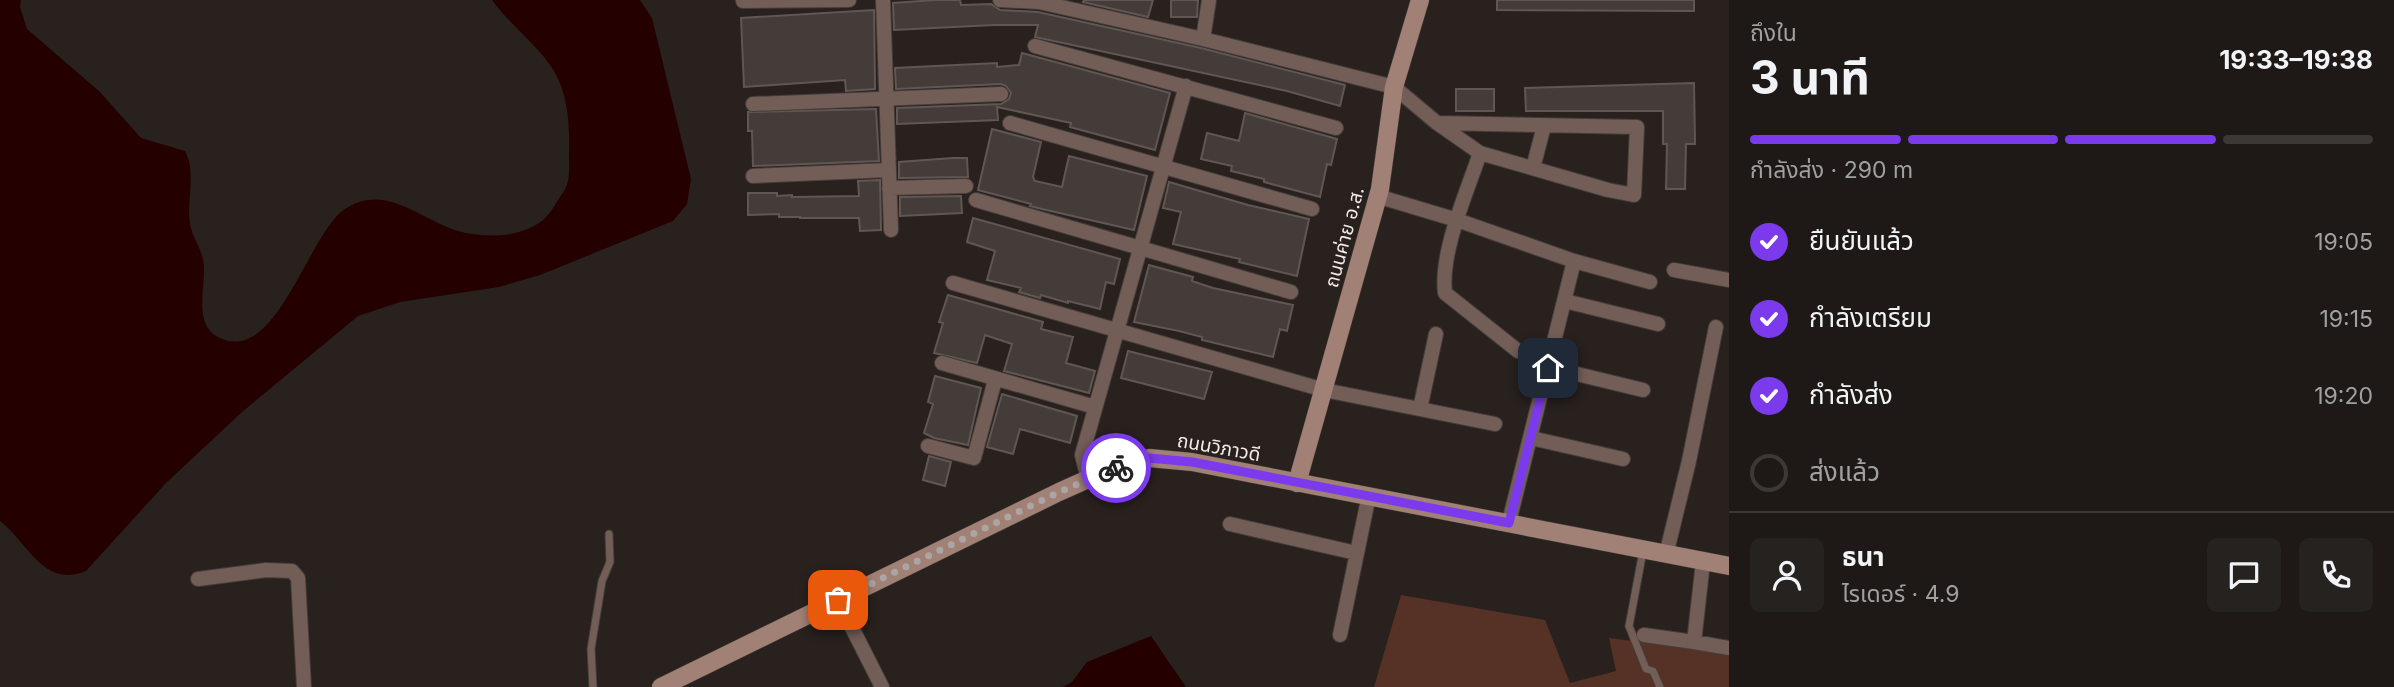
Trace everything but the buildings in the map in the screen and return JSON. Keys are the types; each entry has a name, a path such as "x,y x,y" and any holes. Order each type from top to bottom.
{"street":[{"path":"743,1 849,0"},
{"path":"883,0 891,230"},
{"path":"1000,0 1090,7 1203,39 1394,87 1437,123 1480,153 1634,195 1637,127 1437,123"},
{"path":"1203,39 1209,0"},
{"name":"ถนนค่าย อ.ส.","path":"1297,483 1380,189 1394,87 1420,0"},
{"path":"1035,46 1336,128"},
{"path":"1088,479 1082,455 1186,86"},
{"path":"753,104 1001,94"},
{"path":"1010,123 1312,209"},
{"path":"1533,168 1544,126"},
{"path":"1480,153 1457,219 1443,277 1445,293 1518,351 1549,363 1643,390"},
{"path":"753,176 889,170"},
{"path":"889,188 966,186"},
{"path":"1377,196 1457,219 1574,261 1650,282"},
{"path":"976,200 1292,292"},
{"path":"1509,523 1574,261"},
{"path":"1674,270 1729,281"},
{"path":"953,283 1324,390 1495,424"},
{"path":"1565,301 1658,324"},
{"path":"1666,555 1689,461 1716,327"},
{"path":"1420,409 1436,334"},
{"path":"942,363 1095,407"},
{"path":"928,446 974,458 995,380"},
{"path":"1531,438 1623,459"},
{"name":"ถนนวิภาวดี","path":"660,687 1088,479 1149,458 1192,462 1729,566"},
{"path":"1340,635 1369,495"},
{"path":"1230,524 1356,553"},
{"path":"1694,642 1703,562"},
{"path":"198,579 266,570 292,571 298,578 304,687"},
{"path":"838,600 882,687"},
{"path":"1644,635 1729,648"}],"lane":[{"path":"593,687 592,649 602,581 610,562 609,534"},
{"path":"1643,550 1629,626 1646,668 1653,671 1660,687"}],"shaded area":[{"path":"0,0 21,0 20,7 27,29 100,92 141,138 185,151 191,178 190,224 203,259 203,312 210,331 218,337 239,341 257,333 274,316 289,294 331,223 345,209 360,202 389,201 458,231 489,236 520,232 539,223 549,214 565,190 569,175 565,100 559,80 548,62 492,0 640,0 652,18 691,179 687,204 673,221 540,275 499,287 400,302 358,316 242,412 166,483 86,571 71,575 58,574 37,561 0,521"},
{"path":"1401,595 1545,620 1570,683 1616,671 1609,638 1729,653 1729,687 1374,687"},
{"path":"1151,636 1186,687 1063,687 1072,682 1087,662"}],"way so far":[{"path":"838,600 1059,492 1116,468"}],"route":[{"path":"1116,468 1149,458 1192,462 1509,523 1548,368"}]}
